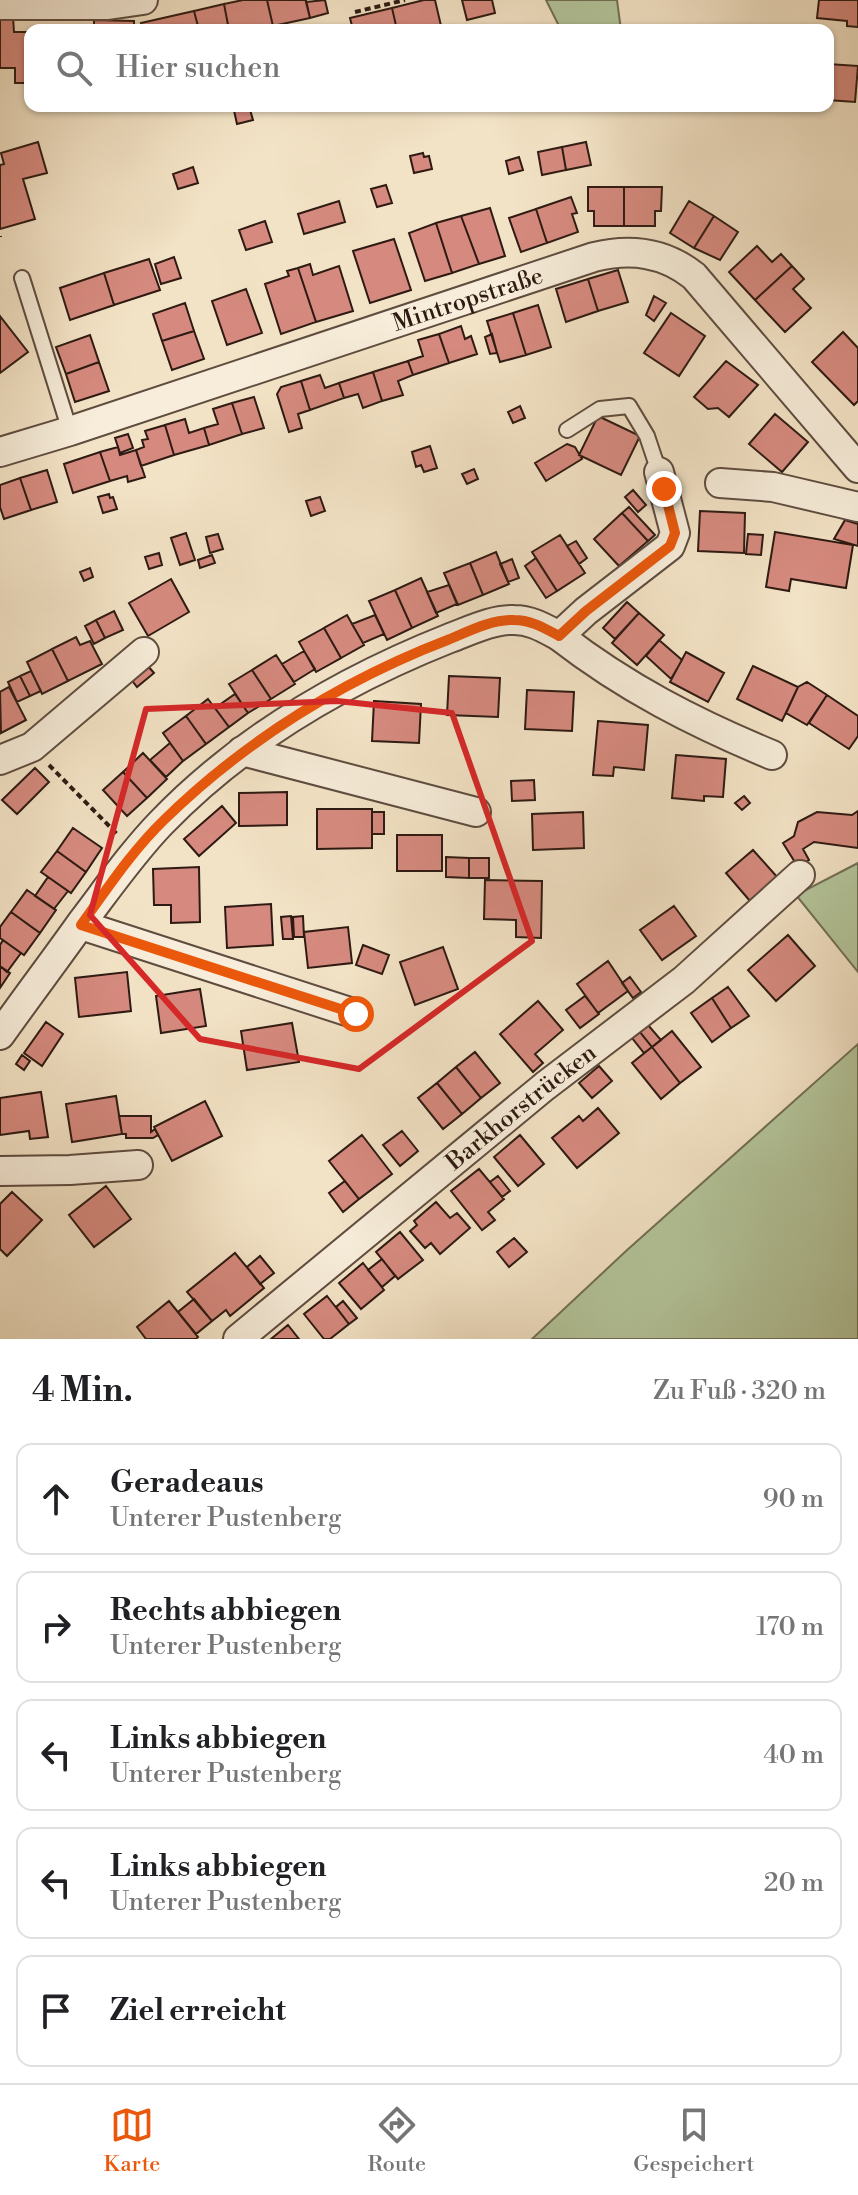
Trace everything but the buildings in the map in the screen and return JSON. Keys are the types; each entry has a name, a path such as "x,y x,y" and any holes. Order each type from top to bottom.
{"street":[{"path":"0,5 108,5 143,0"},
{"name":"Mintropstraße","path":"0,452 594,257 632,252 666,258 694,276 858,468"},
{"path":"559,636 586,611 670,546 675,533 659,472"},
{"path":"720,483 773,487 858,507"},
{"path":"0,1035 135,851 162,821 242,751 348,685 412,653 479,627 511,619 532,622 559,636 601,669 647,696 706,727 772,755"},
{"path":"0,760 32,747 144,652"},
{"path":"242,751 476,812"},
{"name":"Barkhorstrücken","path":"238,1339 545,1086 684,980 800,875"},
{"path":"81,925 356,1014"},
{"path":"0,1171 138,1165"}],"lane":[{"path":"22,278 70,431"},
{"path":"567,430 600,409 629,406 647,436 659,472"}],"path":[{"path":"355,12 405,0"},
{"path":"32,747 135,851"}],"highlighted area":[{"path":"337,701 452,713 532,941 359,1069 200,1039 90,915 146,709"}],"green space":[{"path":"546,0 617,0 620,24 558,24"},
{"path":"858,863 858,972 796,895"},
{"path":"858,1044 858,1339 532,1339 626,1251"}],"route":[{"path":"356,1014 81,925 135,851 162,821 242,751 289,719 412,653 479,627 511,619 532,622 559,636 586,611 670,546 675,533 664,489"}]}
